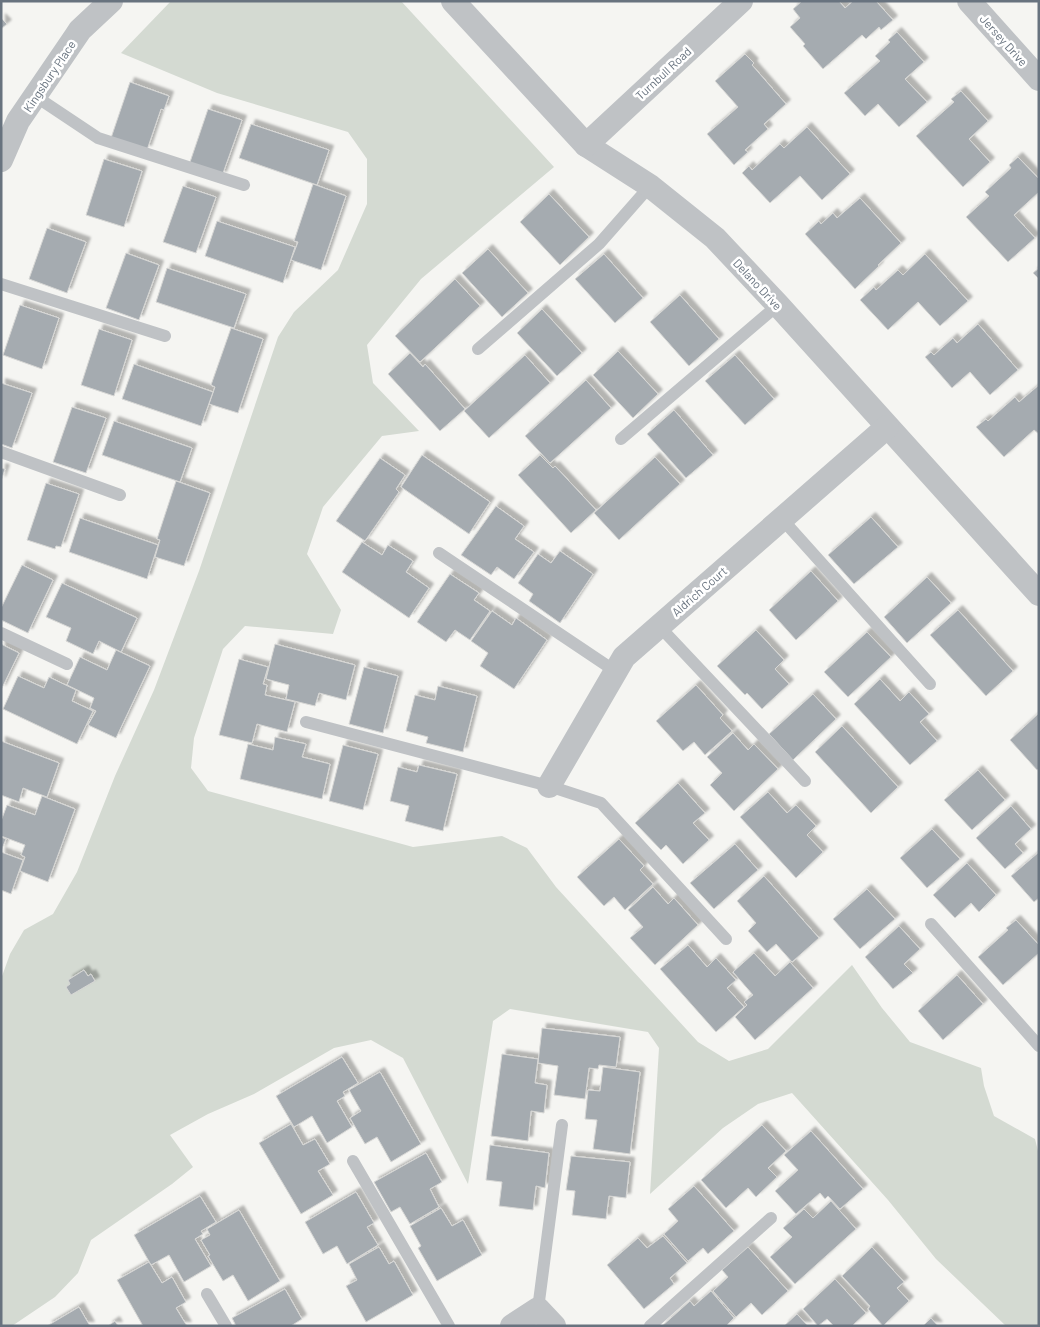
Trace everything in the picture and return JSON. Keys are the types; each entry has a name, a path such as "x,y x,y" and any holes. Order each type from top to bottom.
{"street":[{"name":"Kingsbury Place","path":"1,160 18,121 80,30 111,1"},
{"name":"Delano Drive","path":"453,1 586,145 650,186 715,238 1039,594"},
{"name":"Turnbull Road","path":"586,145 741,1"},
{"name":"Jersey Drive","path":"969,1 1039,79"},
{"name":"Aldrich Court","path":"549,786 624,657 887,427"},
{"path":"512,1326 546,1318"}],"lane":[{"path":"35,96 98,138 244,185"},
{"path":"478,349 599,244 650,186"},
{"path":"1,284 165,336"},
{"path":"621,439 778,305"},
{"path":"1,452 120,495"},
{"path":"782,519 930,684"},
{"path":"439,553 615,671"},
{"path":"658,626 805,781"},
{"path":"1,633 67,664"},
{"path":"306,722 549,786 601,803 726,939"},
{"path":"931,924 1039,1046"},
{"path":"546,1318 562,1125"},
{"path":"353,1161 449,1326"},
{"path":"650,1326 771,1218"},
{"path":"207,1294 226,1326"}],"shaded area":[{"path":"171,1 401,1 554,167 421,279 367,345 373,383 419,431 382,436 323,507 307,554 341,610 333,634 245,626 223,649 194,738 191,768 208,791 413,847 502,836 527,848 556,887 698,1042 729,1061 768,1049 852,965 882,1008 910,1042 981,1068 984,1086 994,1116 1035,1139 1039,1155 1039,1326 1006,1326 936,1259 888,1200 792,1093 758,1104 723,1128 650,1194 659,1048 648,1032 510,1009 493,1021 468,1184 403,1058 371,1040 334,1048 254,1094 208,1114 170,1135 193,1167 172,1184 91,1240 78,1273 55,1297 12,1326 1,1326 1,979 10,954 24,930 53,914 77,872 115,776 154,690 199,571 278,337 294,312 338,270 367,204 367,159 348,132 217,93 121,53"}],"building":[{"path":"802,1 839,1 845,8 853,1 876,1 893,20 881,30 879,27 866,39 862,35 823,69 803,46 805,44 790,27 800,18 793,9"},
{"path":"1,18 7,24 1,29"},
{"path":"897,32 924,62 905,79 927,102 899,127 878,104 865,116 844,93 880,61 875,56 890,42 888,40"},
{"path":"745,54 754,63 752,65 786,104 764,124 768,129 745,150 748,152 734,165 707,134 738,107 715,81"},
{"path":"130,82 169,96 164,110 161,109 147,150 111,138"},
{"path":"961,91 988,121 969,139 990,162 963,187 916,136 954,102 951,99"},
{"path":"208,109 242,120 222,176 189,165"},
{"path":"251,124 329,150 317,185 239,158"},
{"path":"807,127 850,174 822,200 800,176 770,203 742,173 749,166 752,170 780,144 784,148"},
{"path":"1018,157 1039,179 1039,192 1014,215 1035,238 1008,262 966,217 989,196 985,192 1011,168 1009,165"},
{"path":"104,159 142,171 124,227 86,215"},
{"path":"313,184 346,196 321,270 291,260 298,242 294,241"},
{"path":"183,186 216,197 196,253 163,242"},
{"path":"549,194 589,237 560,265 520,222"},
{"path":"860,198 901,243 855,289 805,234 819,221 821,224 833,213 837,218"},
{"path":"217,221 295,247 283,283 205,256"},
{"path":"47,228 86,242 67,293 29,279"},
{"path":"488,249 528,293 502,317 462,273"},
{"path":"126,253 159,265 139,320 106,308"},
{"path":"604,254 643,298 615,323 575,279"},
{"path":"925,254 968,301 940,326 918,302 888,330 860,300 874,287 876,290 898,270 903,275"},
{"path":"167,268 246,294 234,328 156,302"},
{"path":"1039,268 1039,279 1033,273"},
{"path":"455,279 480,306 420,362 395,336"},
{"path":"680,295 719,339 689,366 650,322"},
{"path":"20,305 59,318 42,369 3,355"},
{"path":"542,309 582,353 557,376 517,333"},
{"path":"978,324 1018,370 990,395 970,372 952,388 925,357 931,352 934,355 953,338 957,343"},
{"path":"231,328 263,339 238,413 209,404 215,387 211,385"},
{"path":"99,329 132,340 114,396 81,385"},
{"path":"618,351 658,394 633,418 593,375"},
{"path":"410,353 423,367 425,364 465,409 440,431 388,374"},
{"path":"525,355 550,383 489,438 464,411"},
{"path":"735,355 774,399 745,425 705,381"},
{"path":"134,364 213,392 201,426 122,399"},
{"path":"586,380 611,408 550,463 525,436"},
{"path":"1,383 32,393 12,448 1,444"},
{"path":"1039,385 1039,434 1034,430 1004,457 976,427 986,419 988,421 1015,397 1019,402"},
{"path":"72,407 106,418 86,473 53,462"},
{"path":"674,410 713,455 686,478 647,434"},
{"path":"114,421 192,448 180,482 102,455"},
{"path":"422,455 490,502 469,534 401,487"},
{"path":"540,455 553,468 555,466 596,510 571,533 518,475"},
{"path":"655,457 680,484 619,540 594,513"},
{"path":"380,458 405,475 396,489 399,492 365,541 336,521"},
{"path":"1,468 5,469 1,481"},
{"path":"176,481 210,493 184,566 155,557 160,540 157,539"},
{"path":"46,483 79,494 61,547 56,546 55,549 27,540"},
{"path":"496,506 524,526 515,539 534,552 514,579 497,567 491,575 461,555"},
{"path":"871,517 898,547 854,584 828,555"},
{"path":"80,518 158,545 147,579 69,552"},
{"path":"362,542 382,555 388,545 413,561 406,572 429,588 409,618 342,572"},
{"path":"560,551 593,574 560,623 529,601 533,594 518,583 538,554 551,563"},
{"path":"22,565 53,580 28,633 1,620 1,608"},
{"path":"811,571 838,601 796,640 769,610"},
{"path":"450,574 479,593 474,600 490,611 470,640 455,630 446,642 417,622"},
{"path":"927,577 951,603 907,643 884,617"},
{"path":"62,583 137,618 121,652 99,641 93,654 66,641 71,628 46,617"},
{"path":"958,610 1013,671 986,696 930,635"},
{"path":"492,611 512,625 516,618 547,640 514,689 480,666 488,653 471,641"},
{"path":"756,630 784,660 775,669 789,684 762,709 747,693 745,695 717,666"},
{"path":"867,632 891,657 848,697 824,672"},
{"path":"1,644 19,653 1,690"},
{"path":"275,644 355,665 346,700 319,693 315,706 286,699 289,685 266,679"},
{"path":"116,650 150,666 116,738 88,725 96,711 90,708 94,698 67,685 80,657 107,670"},
{"path":"239,659 268,667 263,684 267,685 265,695 295,702 287,732 257,724 252,743 219,735"},
{"path":"364,667 398,676 383,733 349,724"},
{"path":"18,676 44,688 49,677 76,690 72,701 93,711 77,744 3,709"},
{"path":"880,679 900,701 909,692 929,714 920,722 937,741 910,765 854,704"},
{"path":"696,685 723,715 720,718 732,731 705,755 694,742 683,751 656,721"},
{"path":"438,686 477,696 463,752 426,743 428,737 406,731 415,695 435,700"},
{"path":"813,694 836,719 793,760 769,734"},
{"path":"1039,713 1039,769 1037,770 1010,740"},
{"path":"842,726 898,787 871,813 815,752"},
{"path":"733,733 748,750 754,744 778,769 734,811 710,785 722,773 707,757"},
{"path":"275,737 306,744 302,757 330,764 322,799 240,779 248,744 273,750"},
{"path":"1,741 59,763 47,797 23,788 19,802 1,795"},
{"path":"343,745 378,754 363,810 329,801"},
{"path":"419,765 457,774 443,831 405,821 409,806 390,801 398,767 417,772"},
{"path":"978,770 1005,800 972,830 944,800"},
{"path":"678,783 705,813 693,823 709,840 683,864 666,845 661,850 635,823"},
{"path":"768,792 787,813 796,805 816,826 807,835 823,852 796,878 740,817"},
{"path":"42,796 75,809 48,882 20,871 25,857 21,855 25,845 1,836 1,821 7,805 35,815"},
{"path":"1011,806 1031,829 1015,844 1023,853 1005,869 976,838"},
{"path":"932,829 960,859 927,888 900,858"},
{"path":"1,837 6,839 1,851"},
{"path":"619,839 644,866 640,870 653,884 625,910 614,897 604,906 577,877"},
{"path":"735,844 758,870 714,909 690,883"},
{"path":"1,852 23,860 11,894 1,890"},
{"path":"1039,852 1039,898 1034,902 1011,876"},
{"path":"967,863 996,895 979,912 971,903 955,918 933,895"},
{"path":"764,876 819,938 792,962 776,944 767,952 748,931 756,923 737,901"},
{"path":"653,887 668,904 674,898 698,925 655,965 630,938 643,927 628,910"},
{"path":"867,889 895,919 860,949 833,919"},
{"path":"1016,920 1039,945 1039,953 1003,985 978,957 1008,930 1006,928"},
{"path":"899,926 920,949 904,964 913,973 893,989 865,957"},
{"path":"688,945 707,967 716,958 736,980 727,988 744,1007 716,1032 660,969"},
{"path":"754,953 775,976 790,962 813,988 755,1040 735,1017 747,1005 744,1002 753,995 733,972"},
{"path":"84,970 88,976 91,974 95,981 71,995 66,987 70,984 68,980"},
{"path":"957,975 983,1004 943,1040 918,1011"},
{"path":"542,1028 620,1037 616,1067 599,1065 598,1069 589,1068 585,1099 554,1095 558,1066 538,1063"},
{"path":"502,1054 538,1059 535,1083 547,1085 544,1113 531,1111 528,1141 491,1136"},
{"path":"342,1057 358,1083 343,1092 345,1096 337,1101 352,1127 327,1143 312,1116 294,1127 276,1096"},
{"path":"603,1067 640,1072 630,1154 593,1149 597,1120 585,1119 588,1090 600,1091"},
{"path":"380,1072 421,1144 391,1162 377,1137 365,1144 350,1118 361,1111 349,1090"},
{"path":"291,1124 303,1145 315,1139 330,1164 318,1171 333,1195 301,1214 259,1143"},
{"path":"762,1125 786,1151 768,1168 777,1177 756,1197 748,1188 726,1208 701,1180"},
{"path":"811,1131 863,1189 840,1209 828,1196 825,1199 820,1193 796,1214 775,1191 798,1170 784,1155"},
{"path":"490,1145 549,1153 545,1188 536,1186 533,1210 499,1206 502,1182 486,1180"},
{"path":"426,1153 442,1182 430,1189 439,1207 410,1224 400,1207 391,1212 374,1182"},
{"path":"571,1156 630,1162 626,1198 609,1196 606,1219 572,1215 575,1191 566,1190"},
{"path":"694,1186 734,1231 708,1254 703,1248 688,1261 664,1234 678,1221 668,1209"},
{"path":"356,1192 374,1223 367,1227 378,1245 347,1264 337,1246 323,1254 305,1222"},
{"path":"200,1196 216,1222 201,1231 203,1234 195,1239 211,1266 184,1282 169,1255 151,1265 134,1235"},
{"path":"831,1201 856,1229 795,1284 770,1257 792,1237 783,1228 804,1209 813,1218"},
{"path":"441,1208 452,1226 463,1220 482,1255 437,1281 418,1248 421,1246 410,1226"},
{"path":"239,1210 280,1281 248,1301 233,1275 223,1281 201,1240 210,1235 207,1229"},
{"path":"663,1236 687,1263 670,1278 674,1284 644,1309 607,1265 638,1238 647,1248"},
{"path":"379,1247 389,1264 394,1261 413,1295 366,1322 346,1286 357,1280 349,1264"},
{"path":"748,1247 788,1291 762,1315 751,1303 736,1317 713,1291 728,1277 722,1270"},
{"path":"872,1247 904,1282 897,1288 909,1301 883,1326 868,1309 870,1306 842,1276"},
{"path":"149,1262 162,1283 172,1277 186,1302 176,1308 187,1326 143,1326 117,1280"},
{"path":"835,1279 866,1313 852,1326 834,1326 827,1319 818,1326 803,1309"},
{"path":"285,1289 302,1319 291,1326 236,1326 232,1318"},
{"path":"711,1291 734,1318 726,1326 662,1326 690,1301 694,1306"},
{"path":"79,1307 90,1326 47,1326"},
{"path":"797,1314 808,1326 784,1326"},
{"path":"931,1318 938,1326 923,1326"},
{"path":"115,1321 118,1326 108,1326"}]}
